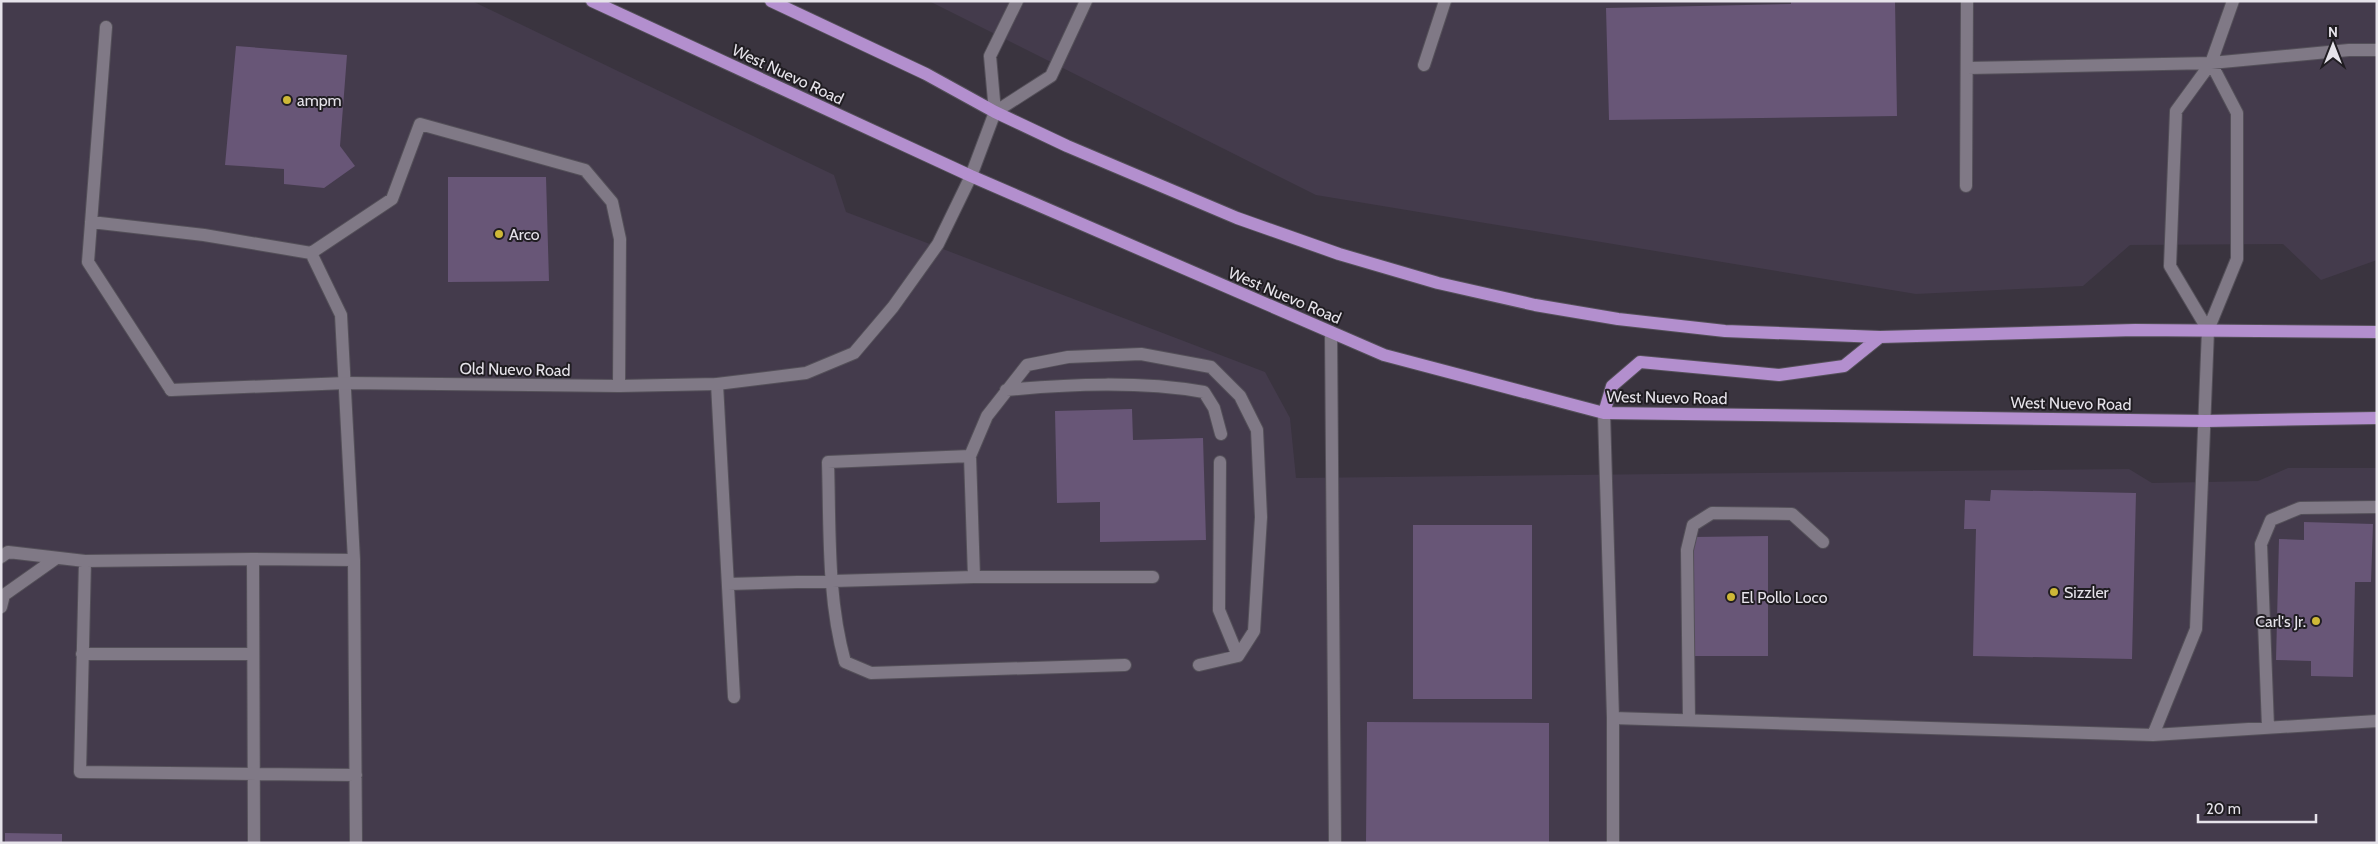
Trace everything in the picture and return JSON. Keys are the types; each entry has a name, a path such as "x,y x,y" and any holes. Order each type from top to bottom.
{"main road":[{"name":"West Nuevo Road","path":"592,1 971,176 1384,355 1604,413 2206,421 2377,418"},
{"path":"771,1 926,74 995,112 1067,146 1237,218 1339,254 1438,283 1535,305 1618,319 1725,331 1880,338 2208,330 2281,333 2377,332"},
{"path":"1604,413 1612,386 1640,362 1779,376 1844,366 1880,338"}],"street":[{"path":"971,176 995,112 990,56 1017,1"},
{"path":"995,112 1052,76 1086,1"},
{"path":"1424,65 1445,1"},
{"path":"1966,186 1967,1"},
{"path":"2208,330 2170,266 2176,111 2211,63 2232,1"},
{"path":"106,27 91,222 204,235 311,253 392,199 420,124 585,170 612,202 620,239 619,386"},
{"path":"1967,68 2211,63 2349,50 2377,50"},
{"path":"2153,735 2196,629 2206,421 2208,330 2237,259 2237,113 2211,63"},
{"name":"Old Nuevo Road","path":"91,222 88,262 171,390 346,383 619,386 717,384 806,374 854,352 893,307 938,244 971,176"},
{"path":"311,253 341,315 354,560 356,843"},
{"path":"1331,332 1335,843"},
{"path":"974,577 970,456 987,416 1028,365 1068,357 1140,354 1211,367 1240,396 1257,430 1261,517 1254,631 1238,656 1199,665"},
{"path":"717,384 734,697"},
{"path":"1006,390 1050,386 1170,386 1204,392 1214,408 1221,434"},
{"path":"1604,413 1613,718 1613,843"},
{"path":"970,456 828,462 832,581 837,633 845,662 871,672 1125,665"},
{"path":"1220,462 1219,610 1238,656"},
{"path":"2268,728 2261,544 2271,520 2300,508 2377,507"},
{"path":"1689,720 1687,550 1693,525 1712,513 1792,514 1823,542"},
{"path":"1,557 8,552 54,559 85,561 354,560"},
{"path":"1,607 4,595 54,559"},
{"path":"253,559 254,843"},
{"path":"85,561 80,772 356,775"},
{"path":"728,584 974,577 1153,577"},
{"path":"82,654 253,654"},
{"path":"1613,718 2153,735 2377,720"}],"shaded area":[{"path":"1,1 472,1 834,175 846,212 1265,372 1290,418 1296,478 2129,469 2152,483 2258,481 2288,468 2377,468 2377,843 1,843"},
{"path":"929,1 2377,1 2377,260 2321,280 2283,244 2130,245 2083,286 1916,294 1316,195"}],"building":[{"path":"1791,1 1895,1 1897,116 1609,120 1606,8 1791,4"},
{"name":"ampm","path":"236,46 347,55 340,146 355,166 324,188 284,184 284,169 225,165"},
{"path":"448,177 546,177 549,281 448,282"},
{"path":"1132,409 1133,440 1203,438 1206,540 1100,542 1100,502 1057,503 1055,411"},
{"name":"Sizzler","path":"1991,490 2136,493 2132,659 1973,656 1976,529 1964,529 1965,500 1990,501"},
{"name":"Carl's Jr.","path":"2304,522 2373,524 2371,582 2355,582 2353,677 2311,676 2311,661 2276,660 2279,539 2304,540"},
{"path":"1413,525 1532,525 1532,699 1413,699"},
{"name":"El Pollo Loco","path":"1768,536 1768,656 1694,656 1694,537"},
{"path":"1367,722 1549,723 1549,843 1366,843"},
{"path":"5,833 62,834 62,843 5,843"}],"place":[{"name":"ampm","path":"287,100"},
{"name":"Arco","path":"499,234"},
{"name":"Sizzler","path":"2054,592"},
{"name":"El Pollo Loco","path":"1731,597"},
{"name":"Carl's Jr.","path":"2316,621"}]}
